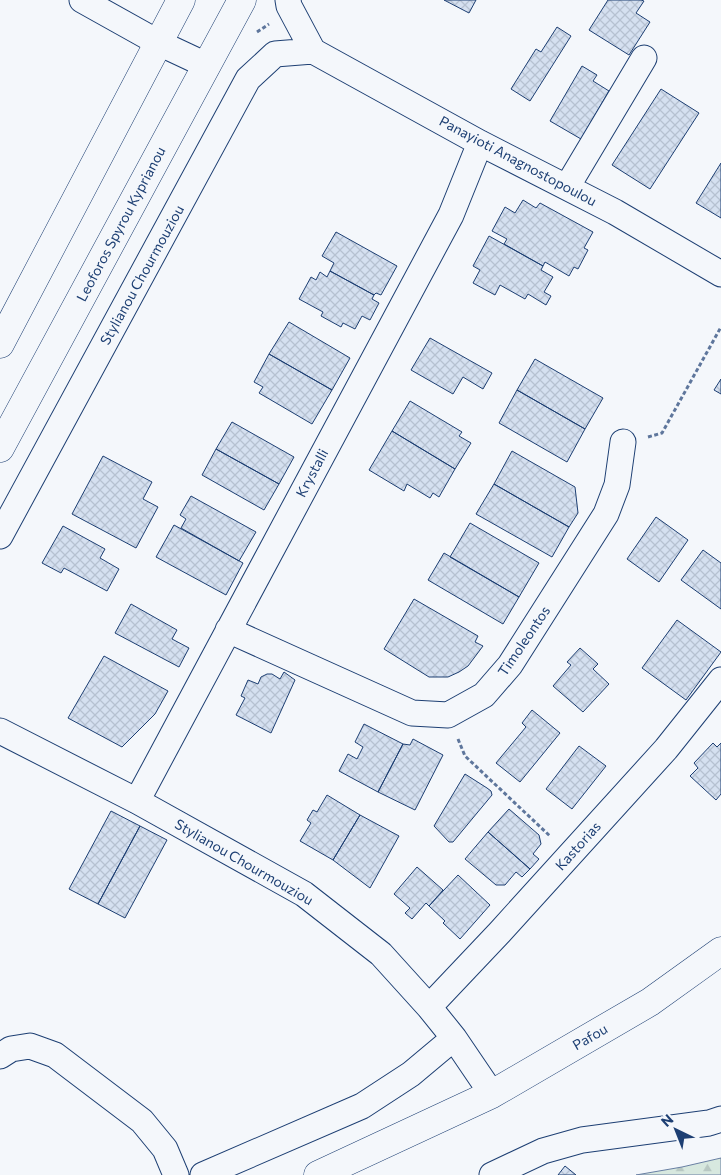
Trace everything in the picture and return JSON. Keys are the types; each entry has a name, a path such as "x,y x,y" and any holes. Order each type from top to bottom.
{"main road":[{"path":"0,344 182,0"},
{"name":"Leoforos Spyrou Kyprianou","path":"0,448 242,0"},
{"name":"Pafou","path":"318,1175 492,1094 650,1002 721,951"},
{"name":"Pafou","path":"358,1175 454,1113"}],"street":[{"path":"82,0 159,43 206,64"},
{"path":"288,0 289,6 313,51"},
{"name":"Panayioti Anagnostopoulou","path":"313,51 480,143 615,212 721,274"},
{"name":"Stylianou Chourmouziou","path":"0,536 248,79 275,54 313,51"},
{"path":"567,187 644,58"},
{"name":"Krystalli","path":"137,801 452,215 480,143"},
{"name":"Timoleontos","path":"448,715 484,695 510,665 606,514 617,485 623,442"},
{"path":"228,630 412,713 448,715"},
{"name":"Kastorias","path":"429,1007 666,749 721,680"},
{"name":"Stylianou Chourmouziou","path":"0,731 137,801 304,894 381,954 454,1038 492,1094"},
{"path":"203,1175 362,1106 411,1074 454,1038"},
{"path":"0,1056 11,1049 30,1046 55,1055 142,1121 166,1149 176,1175"},
{"path":"492,1175 542,1151 582,1140 709,1123 721,1119"}],"path":[{"path":"623,442 662,433 721,327"},
{"path":"448,715 465,756 569,855"}],"green space":[{"path":"721,1158 721,1175 636,1175 682,1167"}],"building":[{"path":"444,0 476,0 469,13"},
{"path":"608,0 644,1 636,13 650,22 629,55 589,30"},
{"path":"557,27 571,36 530,101 511,89 536,49 541,52"},
{"path":"582,66 597,75 593,81 609,91 581,139 550,121"},
{"path":"661,89 699,113 650,189 612,165"},
{"path":"721,163 721,218 696,203"},
{"path":"523,200 536,208 540,203 593,232 584,248 588,250 578,269 574,267 569,276 545,262 543,266 504,244 507,239 492,231 505,207 515,213"},
{"path":"336,232 397,266 381,295 376,293 374,295 330,271 334,263 322,256"},
{"path":"489,236 543,266 541,270 553,277 544,292 551,296 546,305 528,294 525,299 500,285 495,295 473,283 480,270 473,266"},
{"path":"330,271 374,295 372,299 379,303 370,320 362,316 355,329 343,323 341,327 321,316 323,312 299,299 311,277 316,280 320,272 327,277"},
{"path":"289,322 350,358 332,390 269,354"},
{"path":"430,338 492,373 483,389 463,377 453,394 411,370"},
{"path":"269,354 332,390 312,424 259,393 263,387 254,382"},
{"path":"535,359 603,398 585,429 517,390"},
{"path":"721,379 721,394 714,390"},
{"path":"517,390 585,429 567,462 499,423"},
{"path":"410,401 462,432 459,436 471,443 455,469 392,431"},
{"path":"232,422 294,457 279,484 216,449"},
{"path":"392,431 455,469 439,497 433,493 430,498 407,484 404,491 369,470"},
{"path":"216,449 279,484 264,510 202,475"},
{"path":"512,451 575,487 578,513 569,527 494,484"},
{"path":"103,456 152,482 143,499 158,507 136,548 72,514"},
{"path":"494,484 569,527 552,557 476,514"},
{"path":"191,496 256,532 239,561 181,528 186,519 180,515"},
{"path":"656,517 688,540 659,582 627,559"},
{"path":"470,523 539,563 519,597 450,557"},
{"path":"174,525 243,563 226,595 156,557"},
{"path":"63,526 105,549 100,558 119,569 107,591 64,568 61,573 42,563"},
{"path":"703,550 721,563 721,609 681,580"},
{"path":"444,553 519,597 503,624 428,580"},
{"path":"414,599 478,636 475,642 483,646 468,666 448,677 429,677 384,649"},
{"path":"131,604 177,630 172,639 189,648 179,667 115,633"},
{"path":"677,620 721,652 686,700 642,668"},
{"path":"580,648 598,664 593,669 609,684 583,712 553,686 571,665 567,662"},
{"path":"104,656 168,691 155,714 122,747 68,718"},
{"path":"284,672 295,680 271,733 236,715 245,698 241,696 248,680 258,684 261,677 267,674 272,674 280,679"},
{"path":"532,710 560,733 520,782 496,763 526,727 522,723"},
{"path":"364,724 403,744 378,792 339,771 348,754 357,759 363,747 355,742"},
{"path":"413,739 443,755 415,810 378,792 403,744 410,745"},
{"path":"713,743 717,747 721,743 721,794 716,800 690,776 698,768 694,763"},
{"path":"579,746 606,766 572,809 546,789"},
{"path":"465,774 491,791 492,795 453,842 449,842 434,826"},
{"path":"327,795 360,815 333,860 300,841 311,823 307,820 313,810 317,812"},
{"path":"509,809 539,835 541,844 533,854 539,859 530,869 488,832"},
{"path":"111,811 140,826 98,904 69,889"},
{"path":"360,815 399,836 370,888 333,860"},
{"path":"140,826 167,840 125,918 98,904"},
{"path":"488,832 530,869 522,877 516,872 505,885 496,885 465,859"},
{"path":"417,867 443,890 429,906 426,903 412,919 405,913 410,908 394,894"},
{"path":"458,875 490,905 460,939 429,906"},
{"path":"565,1166 576,1175 558,1175"}]}
